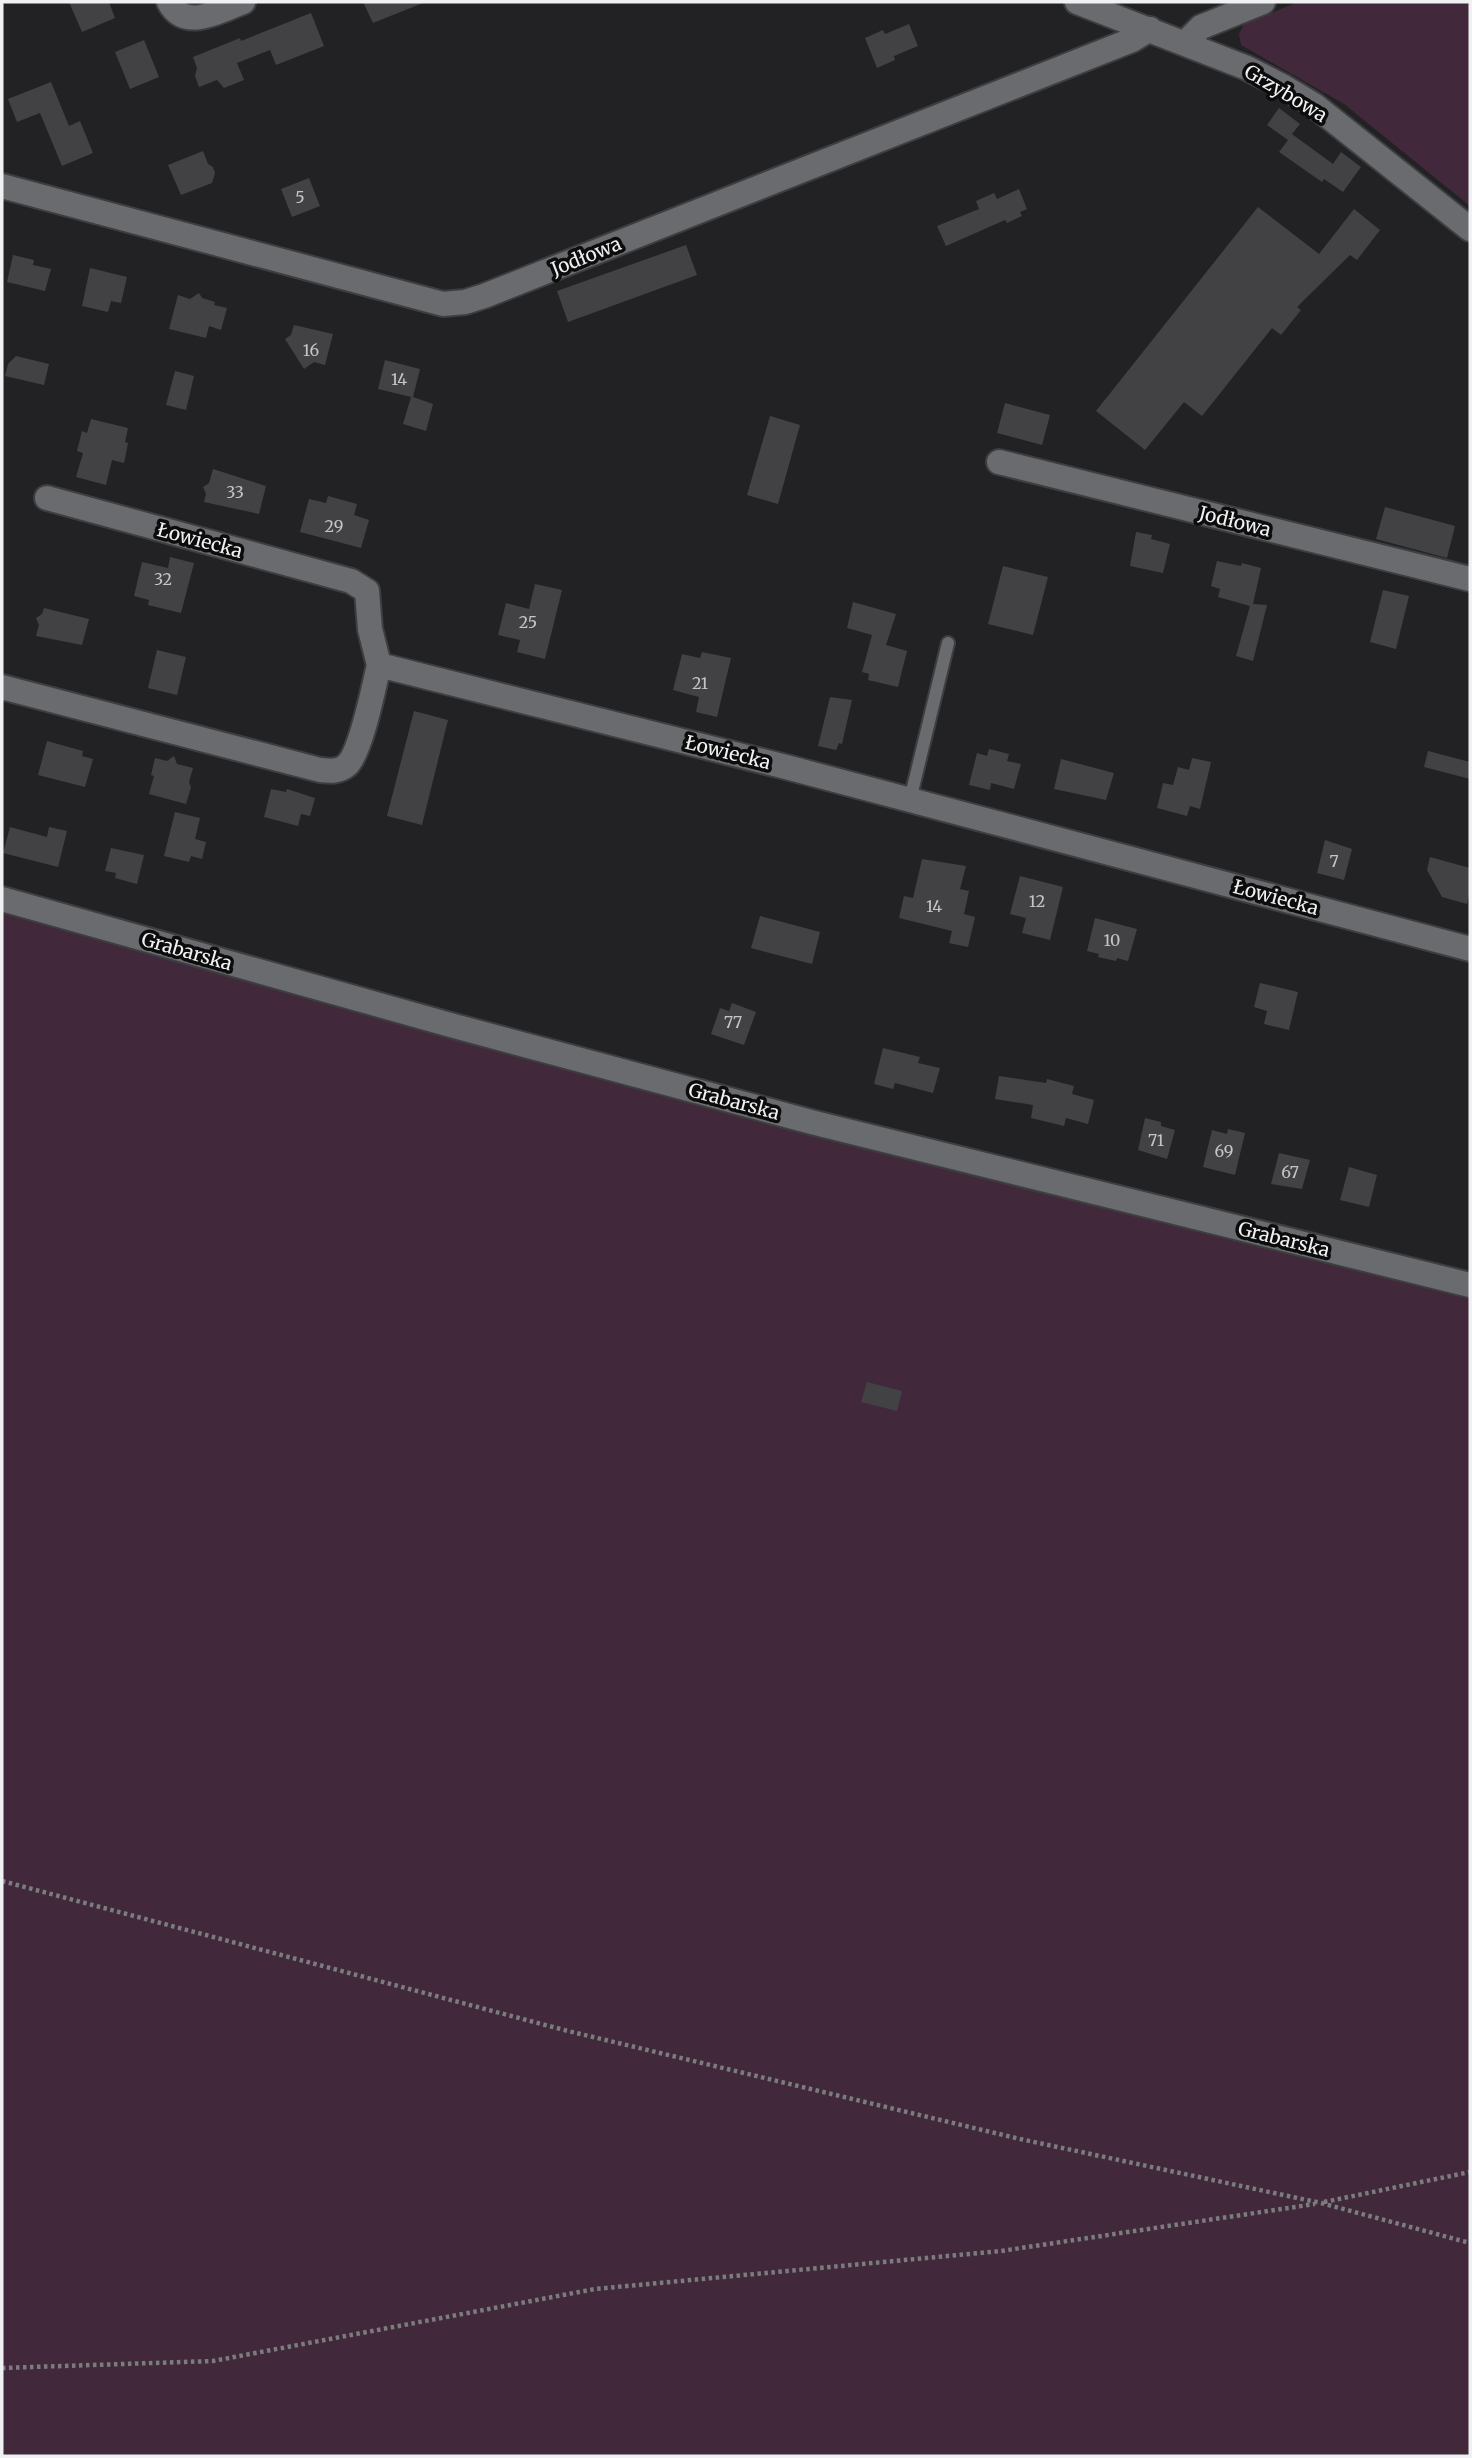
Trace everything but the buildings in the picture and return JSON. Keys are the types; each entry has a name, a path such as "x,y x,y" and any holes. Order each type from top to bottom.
{"street":[{"path":"169,2 174,11 184,17 197,18 243,2"},
{"name":"Grzybowa","path":"1077,2 1247,68 1314,105 1470,229"},
{"path":"1185,43 1201,27 1263,2"},
{"name":"Jodłowa","path":"2,186 443,304 455,304 484,296 1094,56 1150,29"},
{"name":"Jodłowa","path":"999,463 1470,579"},
{"name":"Łowiecka","path":"47,498 351,581 367,591 370,629 379,664 910,800 1470,949"},
{"path":"2,687 335,771 346,765 355,752 379,664"},
{"name":"Grabarska","path":"2,899 815,1123 1470,1285"}],"lane":[{"path":"910,800 948,643"}],"path":[{"path":"2,1881 568,2031 1020,2139 1321,2203 1470,2243"},
{"path":"2,2368 213,2361 595,2289 1001,2250 1321,2203 1470,2172"}],"shaded area":[{"path":"1298,2 1470,2 1470,206 1344,104 1241,45 1239,34 1244,24"},
{"path":"2,908 1470,1293 1470,2456 2,2456"}]}
